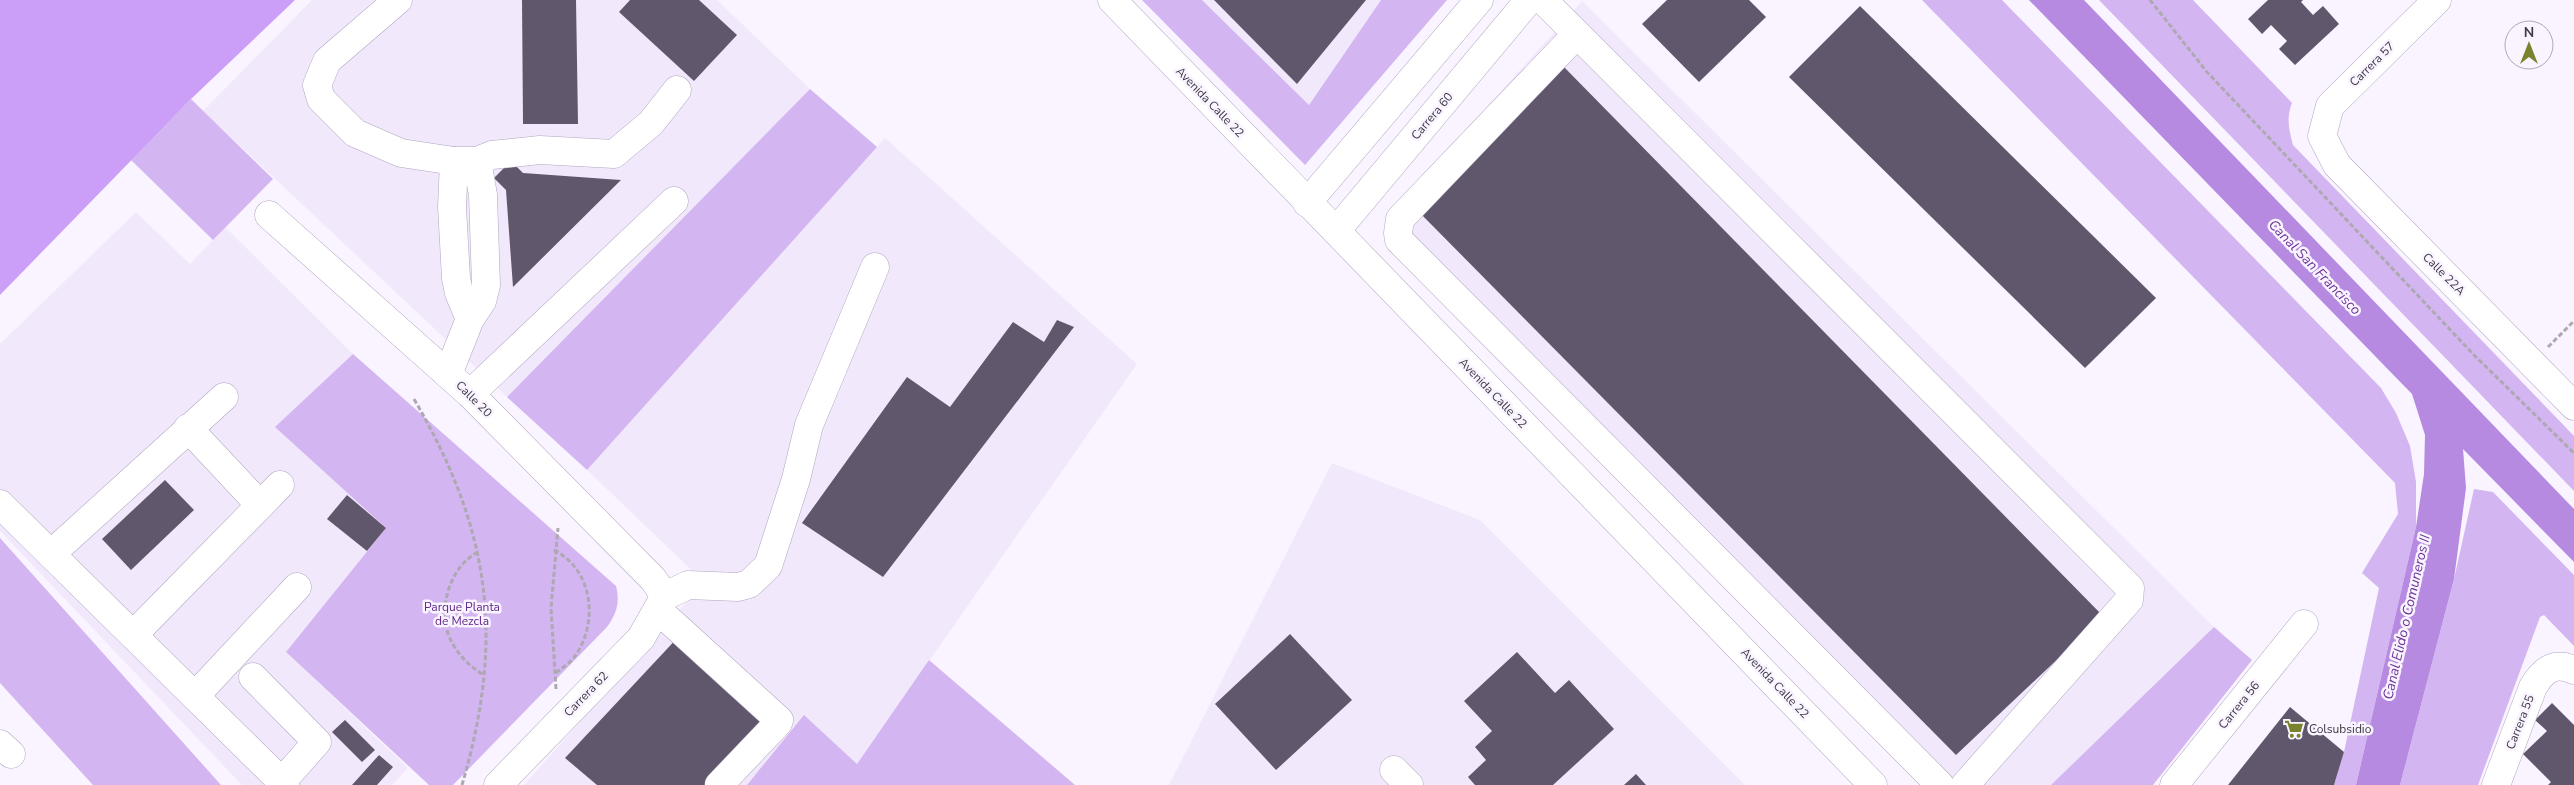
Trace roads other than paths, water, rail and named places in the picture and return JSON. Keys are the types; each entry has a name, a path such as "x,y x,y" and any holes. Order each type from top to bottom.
{"street":[{"path":"398,0 327,62 317,85 321,99 355,133 401,153 465,161 492,155 540,150 614,154 651,123 677,90"},
{"name":"Avenida Calle 22","path":"1112,0 1873,785"},
{"path":"1307,203 1479,0"},
{"name":"Carrera 60","path":"1336,231 1529,0"},
{"path":"1543,0 2130,588 2129,600 1965,785"},
{"name":"Carrera 57","path":"2322,136 2330,106 2437,0"},
{"path":"1576,35 1406,213 1398,226 1399,240 1940,785"},
{"name":"Calle 22A","path":"2322,136 2337,165 2574,406"},
{"path":"448,374 470,319 458,293 452,207 465,161"},
{"path":"470,394 674,200"},
{"name":"Calle 20","path":"270,215 470,394 653,580 662,603 779,720 719,785"},
{"path":"662,603 688,585 738,587 749,584 768,566 796,479 809,425 875,267"},
{"path":"51,554 224,397"},
{"path":"188,428 260,505"},
{"path":"133,635 280,485"},
{"path":"0,504 282,784 316,742 253,678"},
{"path":"195,696 297,587"},
{"name":"Carrera 62","path":"498,785 641,638 662,603"},
{"name":"Carrera 56","path":"2174,785 2304,624"},
{"name":"Carrera 55","path":"2496,785 2533,687 2541,673 2563,668"}],"water":[{"path":"2029,0 2084,0 2574,509 2574,562 2463,449 2466,488 2454,579 2400,785 2356,785 2416,527 2424,474 2425,435 2412,394"}],"place":[{"name":"Colsubsidio","path":"2294,729"}],"water label":[{"name":"Canal San Francisco","path":"2315,267"},
{"name":"Canal Elido o Comuneros II","path":"2406,617"}],"park label":[{"name":"Parque Planta de Mezcla","path":"462,614"}]}
